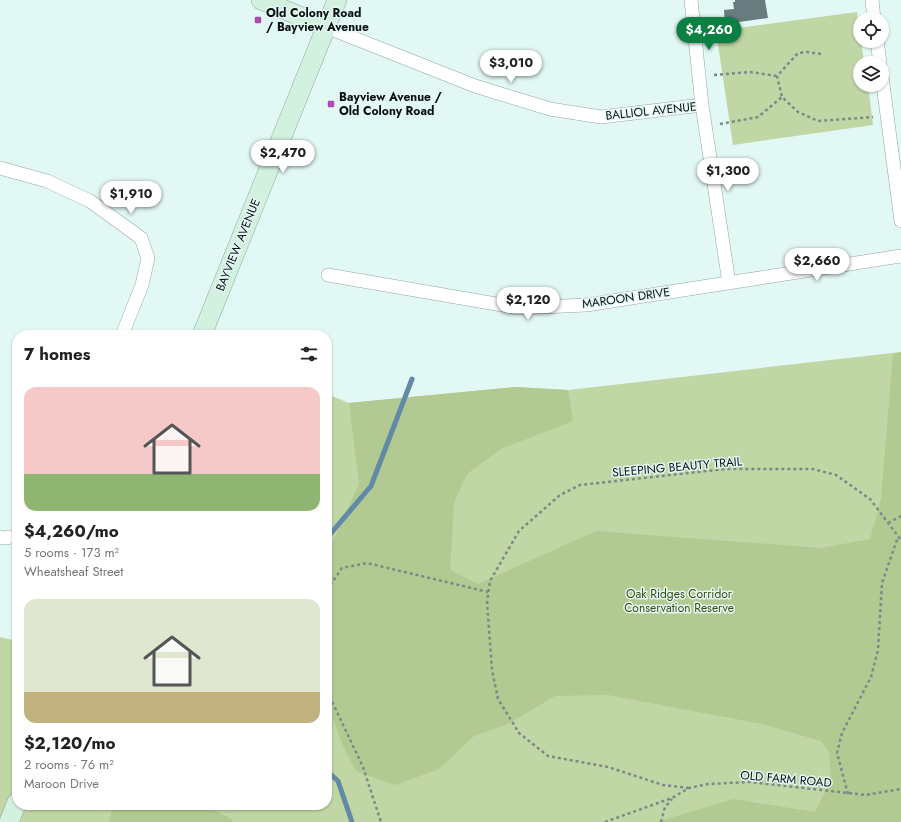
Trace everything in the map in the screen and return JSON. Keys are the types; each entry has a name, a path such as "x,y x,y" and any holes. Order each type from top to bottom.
{"main road":[{"path":"261,0 326,27"},
{"name":"BAYVIEW AVENUE","path":"204,330 337,0"},
{"path":"9,822 14,810"}],"street":[{"path":"691,0 702,105 729,283"},
{"path":"872,0 873,12"},
{"name":"BALLIOL AVENUE","path":"326,27 475,86 550,109 601,117 702,105"},
{"path":"884,92 901,221"},
{"path":"0,168 47,181 90,202 141,238 148,258 142,285 124,330"},
{"name":"MAROON DRIVE","path":"328,275 518,308 586,305 901,256"},
{"path":"0,537 12,537"}],"path":[{"path":"777,76 798,53 807,52 821,54"},
{"path":"699,76 750,72 777,76"},
{"path":"777,76 782,97 798,112 818,121 887,115"},
{"path":"706,127 758,117 766,112 782,97"},
{"name":"SLEEPING BEAUTY TRAIL","path":"688,788 663,785 608,767 548,756 519,732 498,699 492,670 487,602 490,581 519,531 560,495 580,485 725,469 813,468 836,476 870,499 901,540"},
{"path":"888,523 901,516"},
{"path":"848,794 837,753 842,733 871,676 878,650 882,583 898,536"},
{"path":"332,583 342,568 365,562 488,592"},
{"path":"332,702 363,767 381,822"},
{"name":"OLD FARM ROAD","path":"605,822 672,798 688,788 708,784 750,782 866,795 901,789"},
{"path":"661,822 666,808 672,798"}],"green space":[{"path":"853,13 853,48 862,48 863,56 853,56 853,92 869,92 873,125 733,145 716,31"},
{"name":"Oak Ridges Corridor Conservation Reserve","path":"901,352 901,822 0,822 0,637 12,640 12,810 332,810 332,396 349,403 515,387 568,390"},
{"path":"901,352 901,822 657,822 733,799 815,812 831,779 829,752 821,741 762,724 608,695 555,696 508,724 474,736 439,769 395,785 356,771 343,746 332,716 332,543 359,484 349,403 515,387 568,390 573,421 501,449 467,474 454,503 450,570 478,584 596,531 821,548 870,539 881,499 893,354"},
{"path":"112,810 214,810 233,820 232,822 109,822"}],"building":[{"path":"735,0 765,0 768,18 725,24 724,10 734,9 733,2 735,2"}],"waterway":[{"path":"332,532 371,486 412,379"},
{"path":"332,776 338,781 352,822"}],"place":[{"name":"Old Colony Road / Bayview Avenue","path":"258,20"},
{"name":"Bayview Avenue / Old Colony Road","path":"331,104"}]}
